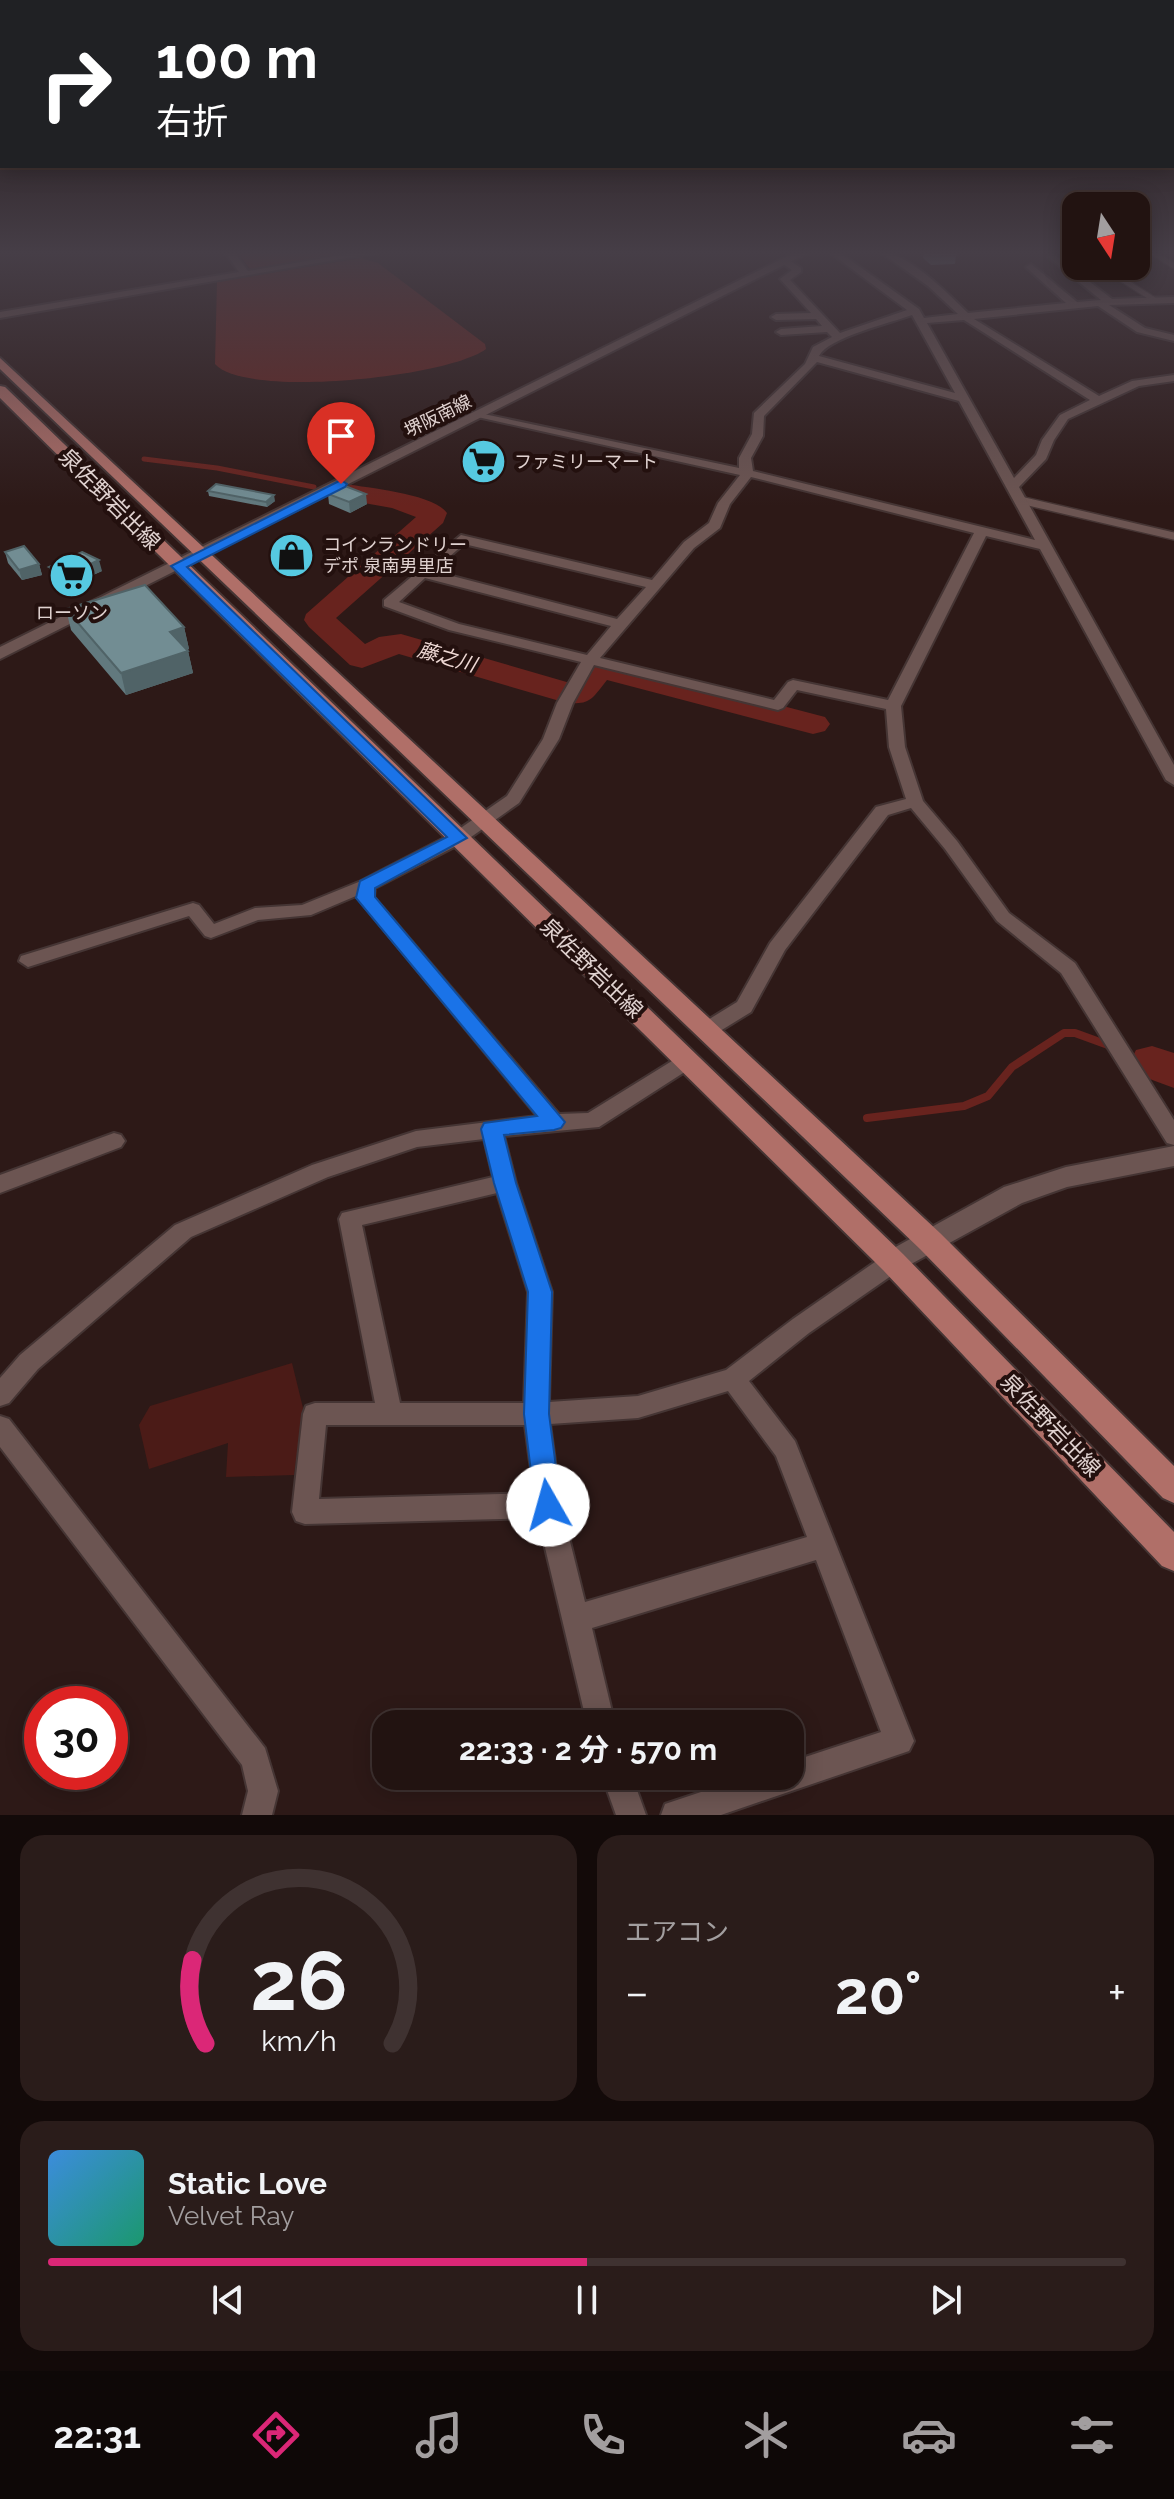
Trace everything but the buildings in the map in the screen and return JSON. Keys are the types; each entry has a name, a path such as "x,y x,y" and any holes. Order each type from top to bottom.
{"main road":[{"name":"堺阪南線","path":"0,654 637,337"},
{"name":"泉佐野岩出線","path":"0,362 930,1241 1137,1447 1174,1488"},
{"name":"泉佐野岩出線","path":"0,390 893,1262 1174,1555"},
{"path":"893,1262 1026,1191 1066,1177 1174,1156"}],"street":[{"path":"748,473 742,464 743,457 757,437 758,415 814,358 817,349 839,337"},
{"path":"930,337 1174,780"},
{"path":"993,337 1097,400"},
{"path":"814,358 965,399"},
{"path":"1013,486 1042,456 1048,440 1064,417 1136,383 1174,378"},
{"path":"479,416 748,473 1043,546"},
{"path":"28,961 193,909 211,932 255,914 305,911 367,885 458,838 513,799 551,739 590,660 689,545 715,525 724,503 748,473"},
{"path":"982,530 893,706 897,747 915,802 951,845 1003,917 1068,968 1174,1137"},
{"path":"656,585 461,539 389,603 454,627 778,705 793,685 893,706"},
{"path":"423,573 619,624"},
{"path":"705,1031 744,1007 777,947 882,811 915,802"},
{"path":"367,885 365,898 554,1122"},
{"path":"0,1395 29,1362 183,1231 333,1166 416,1139 554,1122 592,1121 687,1061"},
{"path":"492,1129 505,1183 540,1292 536,1414 548,1505 598,1710"},
{"path":"0,1184 114,1141"},
{"path":"390,1414 350,1219 505,1183"},
{"path":"548,1505 305,1512 315,1414 536,1414 638,1407 733,1379 801,1326 893,1262"},
{"path":"676,1815 899,1741 786,1449 733,1379"},
{"path":"0,1427 255,1758 263,1791 257,1815"},
{"path":"1137,1447 1174,1476"},
{"path":"1141,1520 1174,1562"},
{"path":"575,1619 823,1545"},
{"path":"622,1790 631,1815"}],"lane":[{"path":"1020,500 1174,536"}],"shaded area":[{"path":"216,337 475,337 485,344 486,349 465,359 432,368 348,380 265,380 234,375 215,364"},
{"path":"292,1363 303,1408 294,1475 226,1477 228,1443 149,1469 139,1425 150,1406"}],"waterway":[{"name":"藤之川","path":"144,459 217,468 314,487"},
{"name":"藤之川","path":"346,492 398,501 433,513 433,517 322,614 320,620 362,658 390,644 401,644 563,692 579,694 597,670 605,669 813,724"},
{"path":"867,1118 964,1106 988,1096 1012,1067 1064,1033 1075,1033 1108,1045"},
{"name":"藤之川","path":"1152,1062 1174,1071"}],"place":[{"name":"ファミリーマート","path":"483,462"},
{"name":"コインランドリー デポ 泉南男里店","path":"292,555"},
{"name":"ローソン","path":"72,575"}],"route":[{"path":"341,484 178,566 458,838 367,885 365,898 554,1122 492,1129 505,1183 540,1292 536,1414 548,1505"}]}
